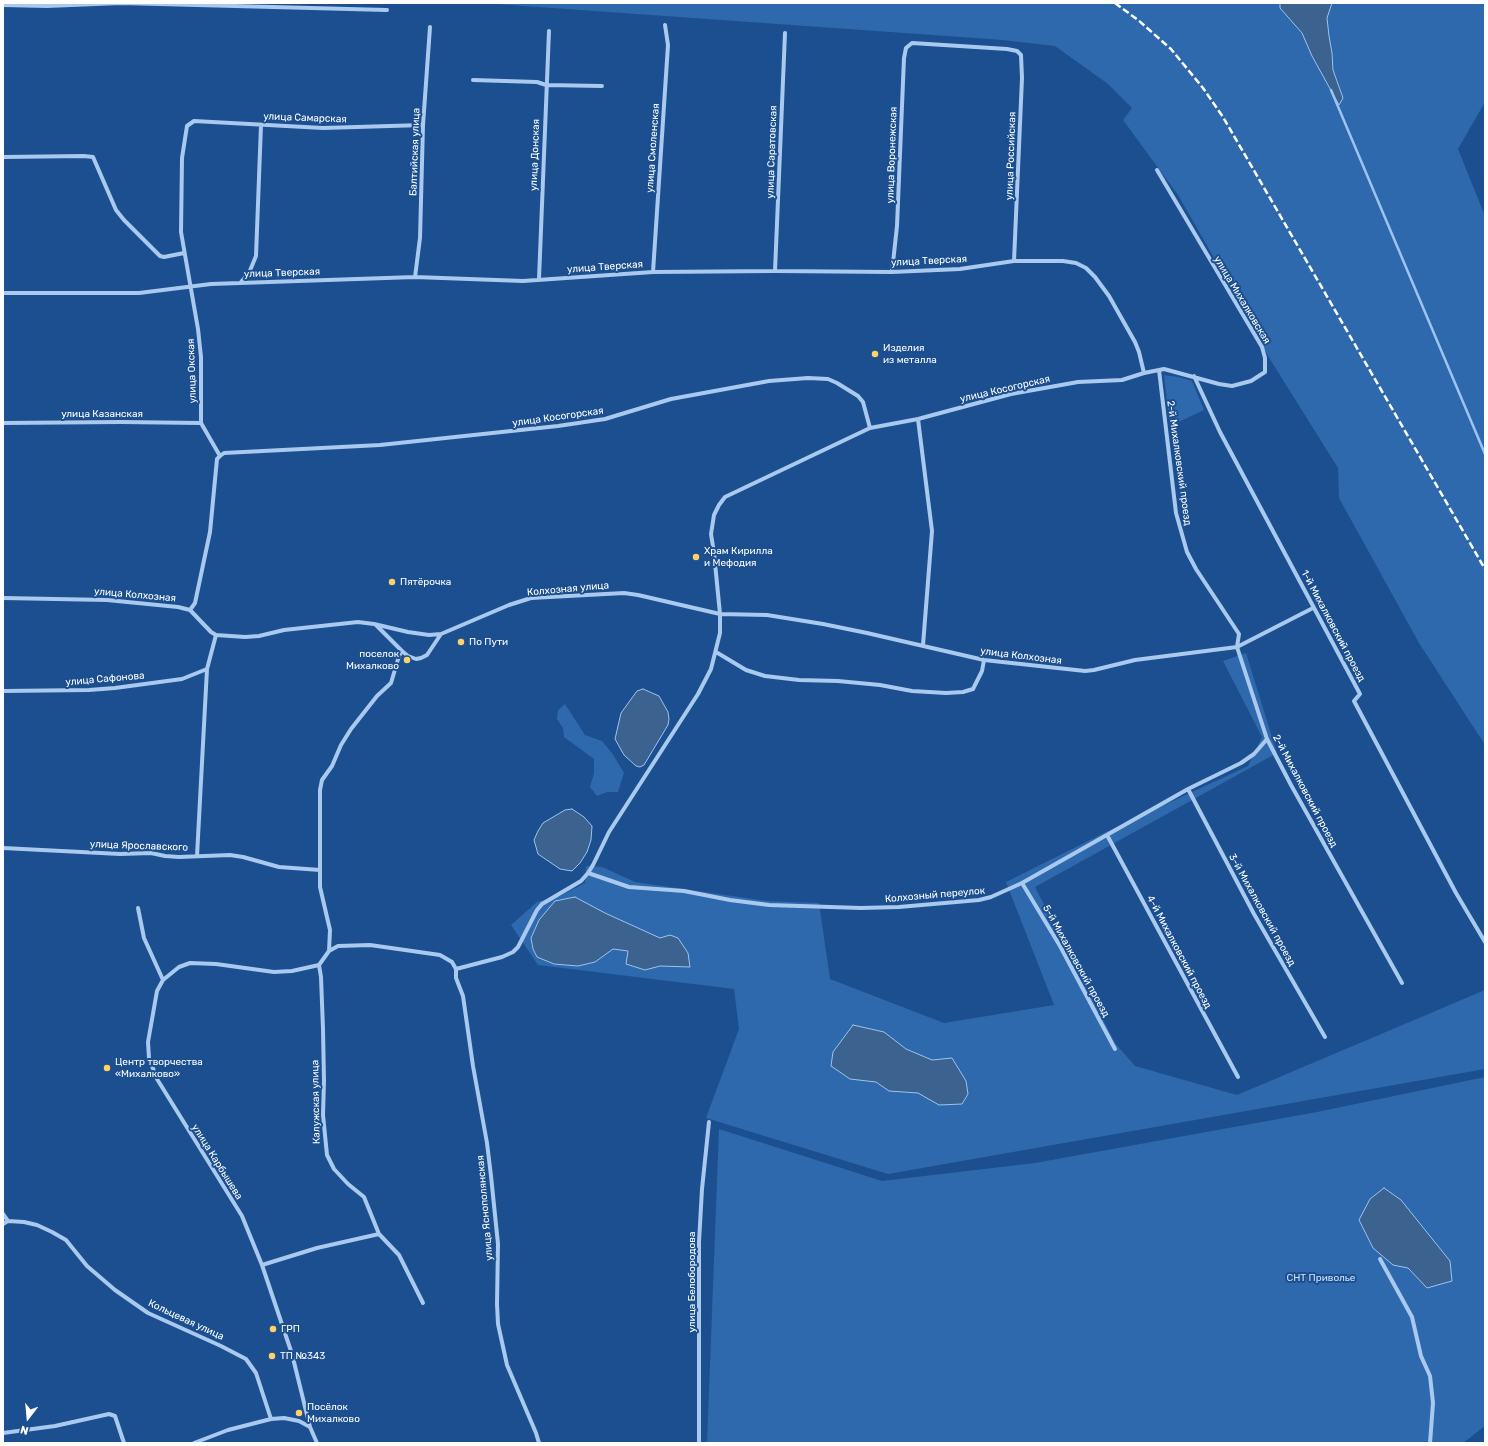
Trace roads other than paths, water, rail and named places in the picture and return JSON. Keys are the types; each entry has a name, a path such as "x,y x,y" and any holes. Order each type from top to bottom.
{"street":[{"path":"3,5 47,6 122,3 387,10"},
{"name":"улица Смоленская","path":"653,272 668,45 665,25"},
{"name":"Балтийская улица","path":"415,277 420,238 423,125 430,27"},
{"name":"улица Донская","path":"539,279 549,31"},
{"name":"улица Саратовская","path":"776,271 785,33"},
{"name":"улица Российская","path":"914,42 1007,49 1019,52 1022,56 1014,261"},
{"name":"улица Воронежская","path":"892,272 897,226 904,58 906,48 914,42"},
{"path":"473,80 537,82 546,85 602,86"},
{"name":"улица Самарская","path":"188,125 194,121 344,128 423,125"},
{"name":"улица Окская","path":"188,125 185,129 182,158 181,232 201,357 201,422 220,456"},
{"path":"241,282 249,273 256,256 261,125"},
{"path":"3,157 84,156 94,158 116,210 124,220 160,256 164,257 184,253"},
{"name":"улица Михалковская","path":"1144,373 1158,370 1168,370 1223,385 1243,384 1254,380 1265,372 1265,358 1262,347 1157,170"},
{"name":"улица Тверская","path":"3,293 139,293 190,286 241,282 415,277 523,281 653,272 892,272 960,268 1014,261 1071,262 1079,264 1089,271 1100,283 1118,309 1139,352 1144,373"},
{"name":"2-й Михалковский проезд","path":"1158,370 1176,513 1183,539 1196,569 1239,634 1237,647 1267,739 1291,785 1402,983"},
{"name":"улица Косогорская","path":"588,873 608,832 698,694 711,669 720,633 720,614 711,534 712,520 716,510 728,496 870,428 918,419 1011,394 1074,382 1122,380 1144,373"},
{"name":"1-й Михалковский проезд","path":"1194,376 1220,432 1360,694 1354,701 1456,893 1485,942"},
{"name":"улица Косогорская","path":"220,456 224,453 380,445 558,426 605,419 672,399 769,381 808,378 828,379 858,396 863,402 870,428"},
{"path":"918,419 932,531 923,645"},
{"name":"улица Казанская","path":"3,423 201,422"},
{"path":"220,456 217,459 210,532 195,603 190,610 211,632 216,635 249,637 284,630 350,622 374,624 400,654 411,658 424,660 441,634"},
{"name":"Колхозная улица","path":"374,624 408,632 429,635 441,634 509,605 531,598 624,593 638,594 720,614"},
{"name":"улица Колхозная","path":"3,598 143,602 190,610"},
{"name":"улица Колхозная","path":"720,614 774,616 867,633 984,660 1090,671 1135,660 1237,647 1313,608"},
{"path":"198,856 207,669 216,635"},
{"path":"716,652 746,670 765,676 799,680 838,680 880,685 912,691 946,693 965,692 972,689 978,681 984,660"},
{"path":"329,951 330,930 320,887 320,790 322,780 332,766 341,745 351,729 377,696 391,684 400,654"},
{"name":"улица Сафонова","path":"3,691 89,690 115,688 182,680 207,669"},
{"name":"Колхозный переулок","path":"588,873 629,887 684,891 753,903 824,907 899,907 991,898 1022,883 1188,789 1241,763 1254,754 1267,739"},
{"name":"3-й Михалковский проезд","path":"1188,789 1254,914 1325,1038"},
{"name":"4-й Михалковский проезд","path":"1107,835 1238,1077"},
{"name":"улица Ярославского","path":"3,848 120,854 151,853 179,857 230,855 279,867 320,870"},
{"path":"138,908 144,938 163,980 177,968 190,964 216,964 274,972 298,970 319,965 329,951 340,945 370,945 408,949 443,956 452,962 456,969 513,952 518,947 537,910 542,904 581,881 588,873"},
{"name":"5-й Михалковский проезд","path":"1022,883 1060,946 1115,1049"},
{"name":"Калужская улица","path":"319,965 321,977 323,1029 323,1115 325,1150 334,1169 348,1184 364,1197 379,1234 399,1255 423,1303"},
{"name":"улица Яснополянская","path":"456,969 456,978 463,996 491,1176 498,1244 498,1324 507,1365 539,1443"},
{"name":"улица Карбышева","path":"163,980 156,995 148,1042 148,1052 151,1065 163,1089 242,1216 262,1266 292,1354 310,1427 317,1443"},
{"name":"улица Белобородова","path":"699,1443 699,1242 702,1189 709,1122"},
{"path":"3,1214 8,1221 3,1224"},
{"name":"Кольцевая улица","path":"8,1221 18,1221 37,1225 66,1240 87,1266 116,1290 148,1313 214,1342 246,1359 254,1370 271,1419"},
{"path":"262,1266 318,1248 379,1234"},
{"path":"1380,1258 1412,1317 1421,1356 1430,1376 1433,1402 1430,1443"},
{"path":"3,1433 55,1426 109,1414 115,1416 124,1443"},
{"path":"194,1443 228,1430 271,1419 292,1419 310,1427"}],"waterway":[{"path":"1331,90 1485,454"}],"railway":[{"path":"1115,3 1138,20 1171,49 1203,88 1223,117 1485,569"}],"place":[{"name":"Изделия из металла","path":"875,354"},
{"name":"Храм Кирилла и Мефодия","path":"696,557"},
{"name":"Пятёрочка","path":"392,582"},
{"name":"По Пути","path":"461,642"},
{"name":"поселок Михалково","path":"407,660"},
{"name":"Центр творчества «Михалково»","path":"107,1068"},
{"name":"ГРП","path":"273,1329"},
{"name":"ТП №343","path":"272,1356"},
{"name":"Посёлок Михалково","path":"299,1413"}],"park label":[{"name":"СНТ Приволье","path":"1321,1278"}]}
